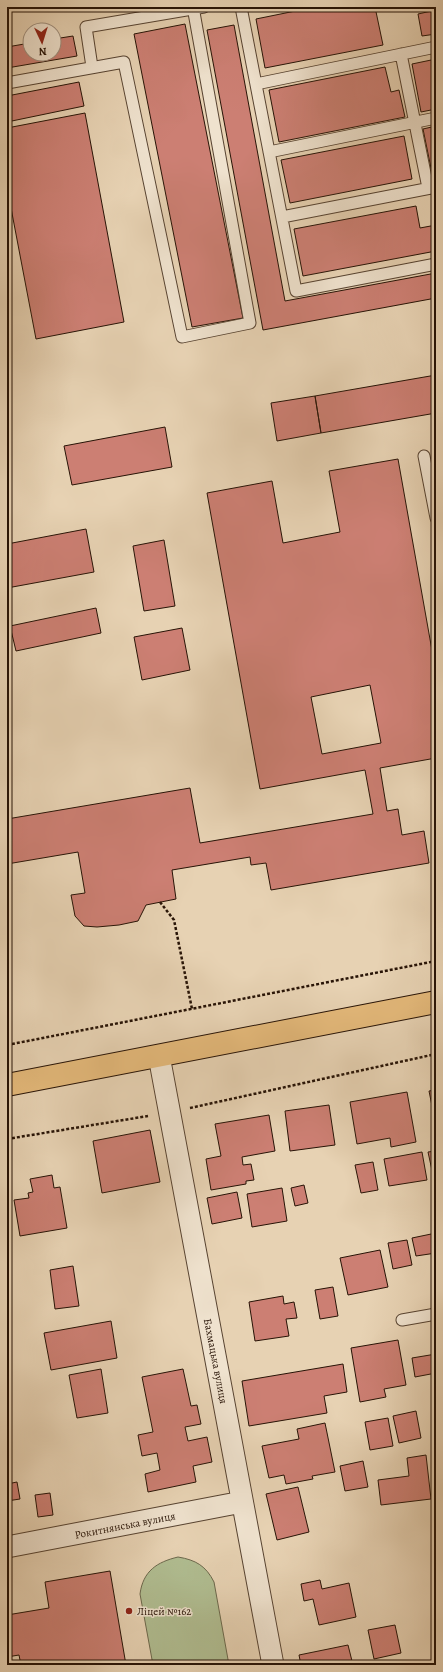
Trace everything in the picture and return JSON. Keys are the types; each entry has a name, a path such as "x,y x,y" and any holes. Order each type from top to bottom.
{"main road":[{"path":"7,1085 436,1002"}],"street":[{"name":"Бахмацька вулиця","path":"159,1056 273,1665"},
{"name":"Рокитнянська вулиця","path":"7,1547 242,1502"}],"lane":[{"path":"92,67 86,28 193,7 204,7"},
{"path":"7,83 124,62 182,337 250,323 193,7"},
{"path":"241,7 296,291 436,264"},
{"path":"256,84 436,47"},
{"path":"282,217 432,187 415,122 401,54"},
{"path":"269,152 436,118"},
{"path":"424,456 436,518"},
{"path":"402,1320 436,1314"}],"path":[{"path":"160,902 174,920 192,1009"},
{"path":"7,1045 436,961"},
{"path":"7,1139 170,1112 436,1054"}],"green space":[{"path":"178,1557 190,1560 200,1565 208,1572 214,1582 229,1665 153,1665 140,1594 144,1579 152,1569 170,1559"}],"building":[{"path":"315,7 375,7 383,45 265,68 256,19"},
{"path":"436,10 436,34 422,36 418,14"},
{"path":"185,24 243,318 192,327 134,34"},
{"path":"234,25 285,301 436,273 436,298 263,330 207,30"},
{"path":"73,36 77,56 62,59 62,38"},
{"path":"22,44 22,62 42,62 7,68 7,47"},
{"path":"436,59 436,109 421,112 412,64"},
{"path":"385,67 391,92 399,90 405,117 279,142 269,90"},
{"path":"79,82 84,106 7,122 7,96"},
{"path":"85,113 124,322 36,339 7,187 7,128"},
{"path":"436,126 436,177 433,178 423,129"},
{"path":"404,136 412,179 290,203 281,160"},
{"path":"416,206 420,228 436,225 436,251 303,276 294,229"},
{"path":"436,375 436,413 321,433 315,396"},
{"path":"315,396 321,433 277,441 271,403"},
{"path":"165,427 172,467 72,485 64,446"},
{"path":"398,459 436,673 436,758 380,768 387,811 398,809 402,835 424,831 429,863 271,890 266,863 251,865 250,857 172,870 176,899 146,905 138,921 119,925 97,927 84,926 75,916 71,895 85,893 78,852 7,864 7,819 190,788 200,843 373,814 365,770 260,789 207,493 272,481 283,543 340,532 329,471","holes":["370,685 381,743 322,754 311,697"]},
{"path":"86,529 94,572 7,588 7,544"},
{"path":"164,540 175,606 144,611 133,546"},
{"path":"96,608 101,633 16,651 10,626"},
{"path":"182,628 190,670 142,680 134,637"},
{"path":"436,1090 436,1126 429,1091"},
{"path":"407,1092 416,1142 391,1147 390,1138 357,1144 350,1102"},
{"path":"329,1105 335,1145 290,1151 285,1111"},
{"path":"269,1115 275,1151 242,1157 243,1165 251,1164 254,1180 246,1181 246,1184 211,1190 206,1159 221,1156 215,1124"},
{"path":"150,1130 160,1182 102,1193 93,1141"},
{"path":"436,1151 436,1174 433,1175 428,1152"},
{"path":"422,1152 427,1180 389,1186 384,1159"},
{"path":"373,1162 378,1190 361,1193 355,1165"},
{"path":"52,1175 54,1188 60,1187 67,1228 20,1236 14,1200 29,1198 28,1193 33,1192 30,1179"},
{"path":"304,1185 308,1203 295,1206 291,1188"},
{"path":"282,1188 287,1221 252,1227 247,1194"},
{"path":"237,1192 242,1218 212,1224 207,1198"},
{"path":"436,1233 436,1253 416,1256 412,1238"},
{"path":"407,1240 412,1265 393,1269 388,1243"},
{"path":"380,1250 388,1287 348,1295 340,1258"},
{"path":"73,1266 79,1306 55,1309 50,1270"},
{"path":"333,1287 338,1316 320,1319 315,1290"},
{"path":"283,1296 284,1304 294,1302 297,1318 286,1319 289,1336 255,1341 249,1302"},
{"path":"111,1321 117,1358 51,1370 44,1333"},
{"path":"398,1340 406,1385 384,1389 386,1397 360,1402 351,1348"},
{"path":"436,1354 436,1373 415,1377 412,1358"},
{"path":"343,1364 347,1392 324,1396 327,1413 249,1426 242,1381"},
{"path":"101,1369 108,1413 77,1418 69,1375"},
{"path":"183,1369 191,1406 197,1405 201,1424 185,1427 188,1441 207,1437 212,1462 193,1466 196,1482 148,1492 145,1474 160,1470 157,1453 142,1456 138,1435 153,1432 142,1377"},
{"path":"416,1411 421,1438 399,1443 393,1416"},
{"path":"388,1418 393,1446 370,1450 365,1422"},
{"path":"325,1423 335,1472 312,1476 313,1479 286,1484 284,1475 269,1478 262,1446 299,1439 297,1429"},
{"path":"426,1455 431,1499 381,1505 378,1480 409,1476 407,1458"},
{"path":"363,1461 368,1487 345,1491 340,1466"},
{"path":"17,1482 20,1499 7,1501 7,1484"},
{"path":"298,1487 309,1532 277,1540 266,1494"},
{"path":"50,1493 53,1515 38,1517 35,1495"},
{"path":"110,1571 126,1665 21,1665 19,1655 7,1657 7,1615 49,1608 45,1582"},
{"path":"320,1580 322,1589 349,1583 356,1617 319,1625 313,1599 304,1601 301,1584"},
{"path":"395,1625 401,1653 374,1659 368,1630"},
{"path":"348,1645 353,1665 301,1665 299,1655"}],"place":[{"name":"Ліцей №162","path":"129,1611"}]}
